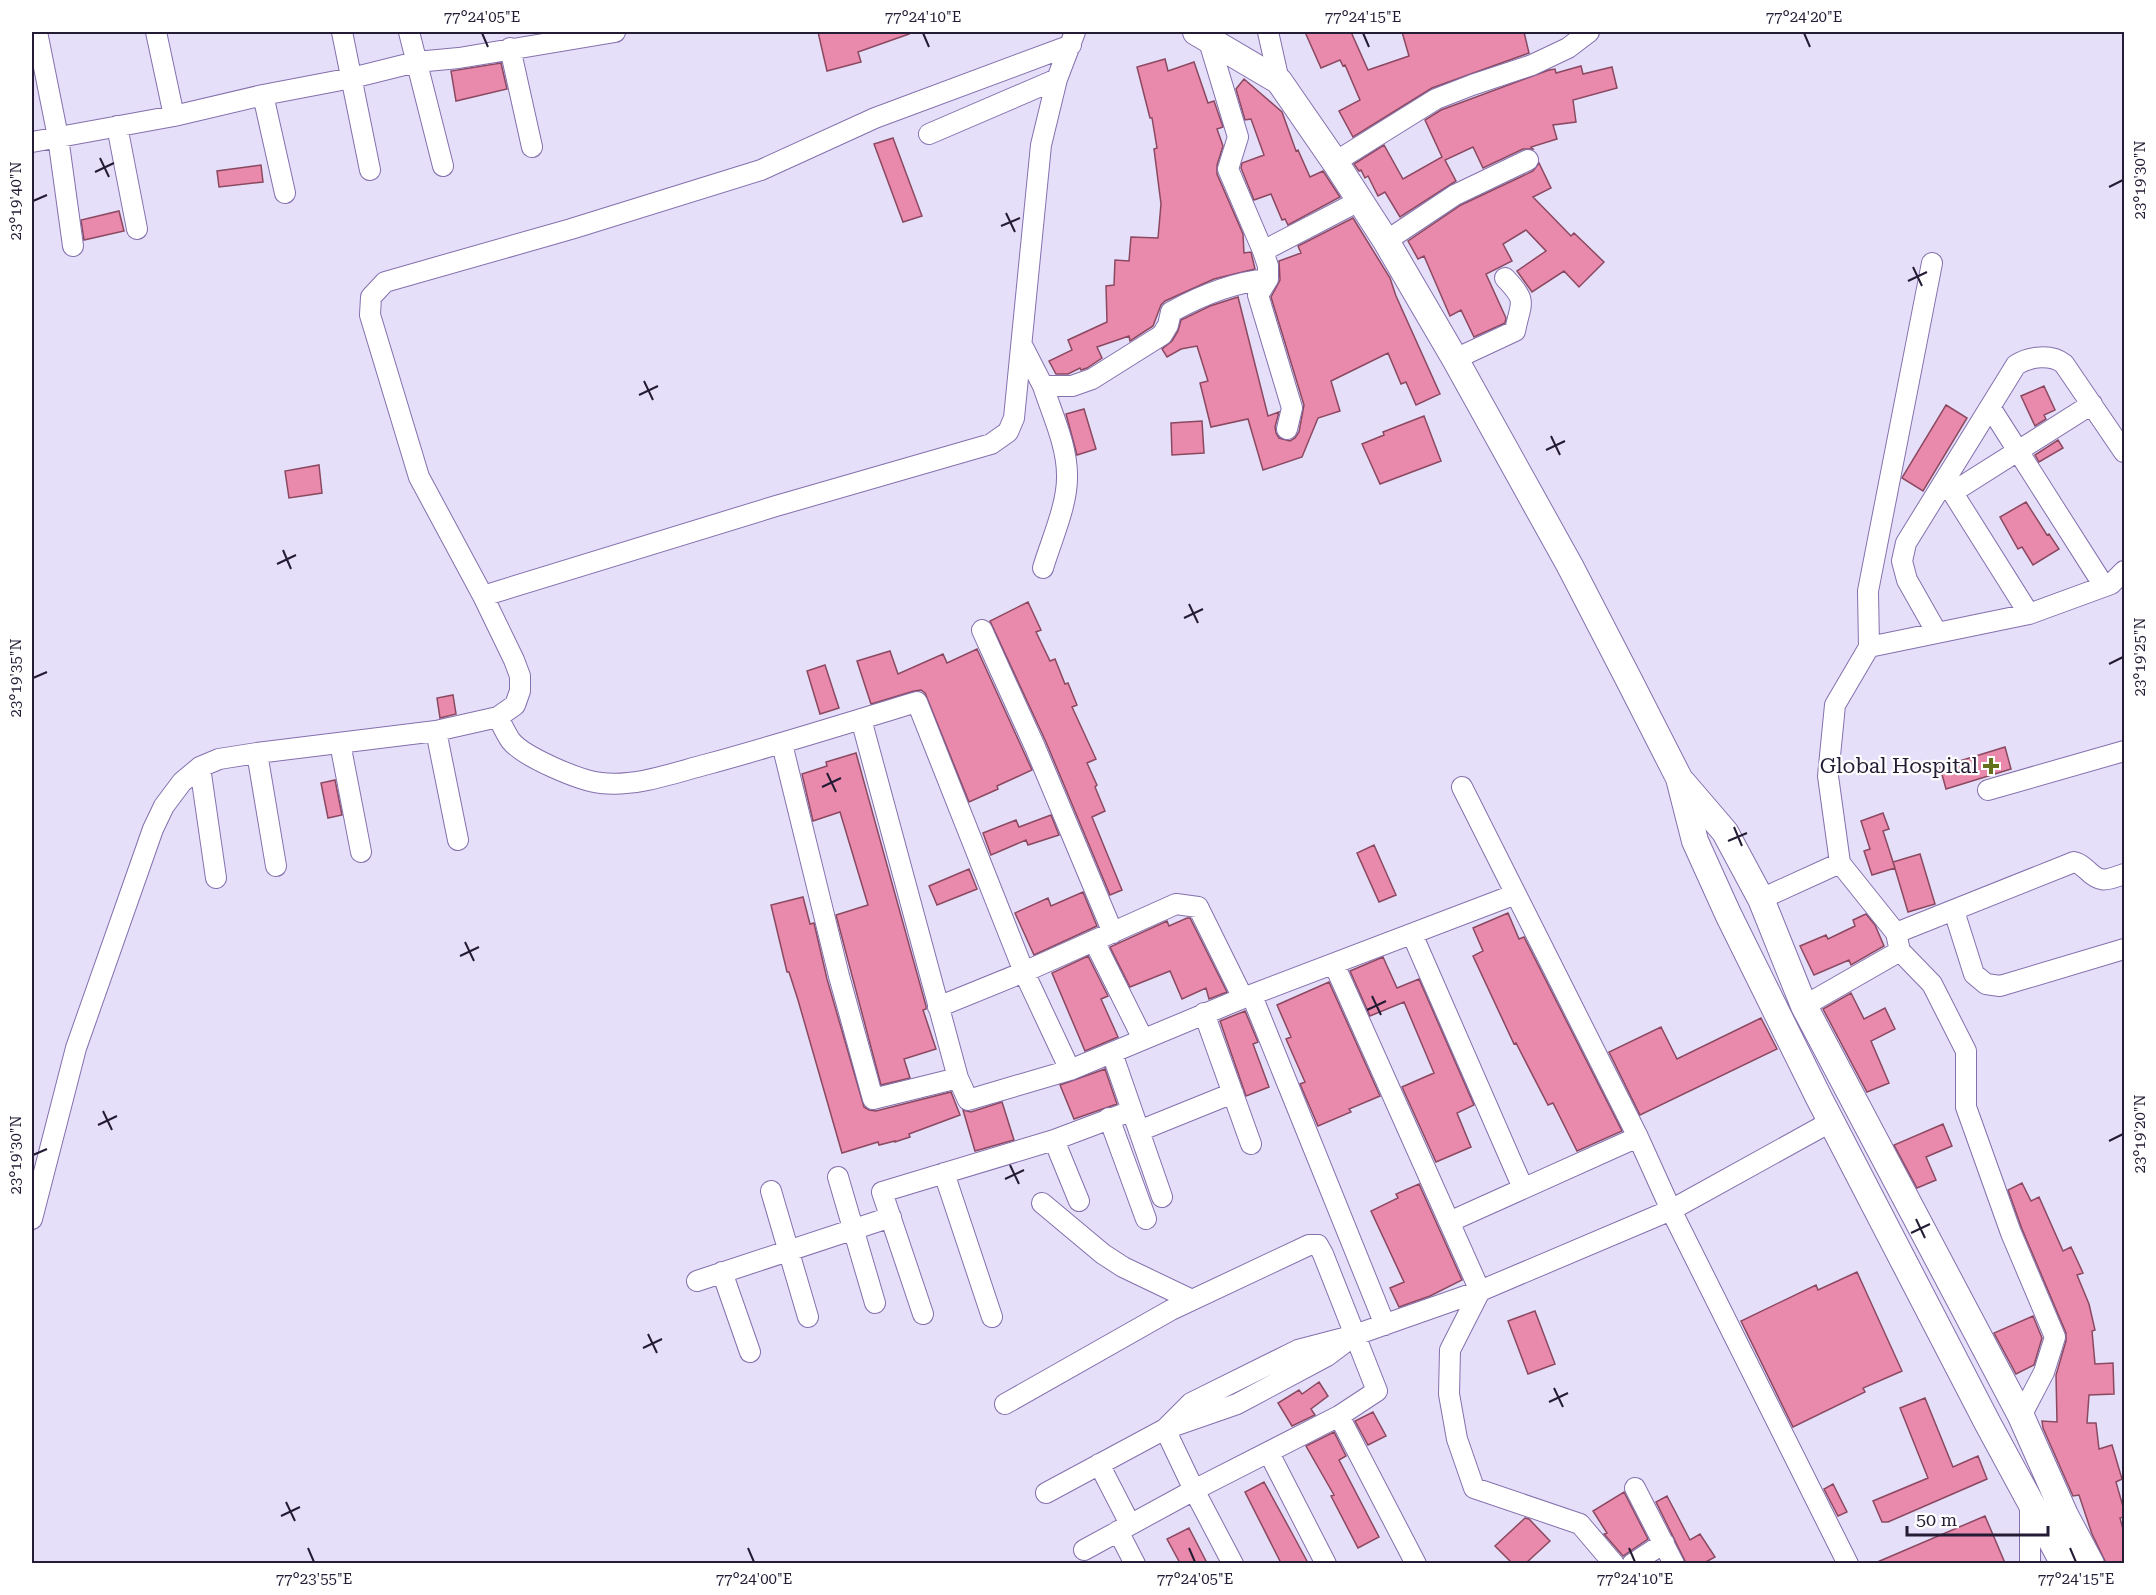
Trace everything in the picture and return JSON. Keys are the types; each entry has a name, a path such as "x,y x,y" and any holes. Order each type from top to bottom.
{"main road":[{"path":"1202,35 1279,81 1335,162 1386,242 1455,359 1570,566 1679,778 1695,841 1733,924 1988,1424 2064,1563"},
{"path":"1679,778 1725,832 1761,899 1804,1006 2020,1416 2065,1515 2091,1563"}],"street":[{"path":"37,32 58,137 73,246"},
{"path":"156,32 174,116"},
{"path":"342,32 370,170"},
{"path":"409,32 443,166"},
{"path":"32,142 174,116 416,62 459,58 510,48 541,38 615,32"},
{"path":"1268,32 1279,81"},
{"path":"1335,162 1436,99 1532,65 1568,48 1588,32"},
{"path":"1202,35 1238,137 1228,170 1268,266 1268,279 1258,295 1292,408 1287,429"},
{"path":"483,596 777,506 991,444 1008,432 1014,418 1023,347 1041,145 1057,79 1073,38"},
{"path":"32,1220 76,1048 153,829 164,806 176,790 200,766 219,759 436,731 498,717 515,705 520,691 520,676 514,660 483,596 419,477 370,315 371,297 385,282 571,229 761,170 875,118 1073,38"},
{"path":"510,48 532,147"},
{"path":"928,134 1057,79"},
{"path":"263,95 285,193"},
{"path":"117,126 136,229"},
{"path":"1386,242 1455,195 1528,160"},
{"path":"1263,251 1359,201"},
{"path":"1932,263 1868,591 1869,647 1835,705 1828,776 1840,863 1932,984 1965,1051 1966,1107 2011,1233 2055,1337 2044,1372 2020,1416"},
{"path":"1455,359 1515,331 1521,294 1505,278"},
{"path":"1043,386 1072,386 1092,379 1162,335 1168,325 1171,312 1184,304 1242,283 1268,279"},
{"path":"1023,347 1043,386 1063,449 1067,475 1064,499 1043,568"},
{"path":"1937,633 1907,580 1902,561 1906,543 1949,486 1990,407 2016,365 2027,360 2051,357 2064,364 2124,452"},
{"path":"1949,486 2019,452 2091,404"},
{"path":"1990,407 2104,586"},
{"path":"1949,486 2029,614"},
{"path":"1869,647 2029,614 2111,584 2124,571"},
{"path":"982,630 1035,747 1113,933"},
{"path":"498,717 511,741 524,752 579,778 599,783 623,784 650,780 782,744 917,702 1024,972 1070,1070"},
{"path":"861,718 938,1007 958,1078 968,1100 1070,1070 1247,997 1516,894"},
{"path":"436,731 458,840"},
{"path":"340,743 361,852"},
{"path":"782,744 839,976 873,1099 958,1078"},
{"path":"1988,790 2124,751"},
{"path":"257,753 276,866"},
{"path":"200,766 216,878"},
{"path":"1462,787 1848,1563"},
{"path":"1804,1006 1898,942 1954,911 2074,862 2079,863 2096,879 2102,880 2124,874"},
{"path":"1761,899 1840,863"},
{"path":"938,1007 1024,972 1176,904 1198,907 1247,997 1385,1325"},
{"path":"1954,911 1974,974 1986,984 2000,986 2124,949"},
{"path":"1412,934 1523,1188"},
{"path":"1094,941 1143,1039"},
{"path":"1334,964 1480,1291"},
{"path":"1204,1014 1251,1144"},
{"path":"1112,1053 1162,1197"},
{"path":"1139,1131 1233,1093"},
{"path":"923,1314 882,1192 1054,1140 1131,1111"},
{"path":"1109,1118 1146,1219"},
{"path":"1046,1493 1165,1429 1191,1403 1298,1350 1355,1335 1480,1291 1671,1210 1832,1121"},
{"path":"1449,1222 1638,1137"},
{"path":"1054,1140 1079,1201"},
{"path":"944,1173 992,1317"},
{"path":"838,1177 875,1304"},
{"path":"771,1191 808,1317"},
{"path":"1042,1203 1103,1254 1123,1267 1192,1300"},
{"path":"697,1281 891,1216"},
{"path":"1005,1404 1192,1300 1310,1245 1318,1245 1323,1254 1377,1391 1339,1416 1194,1490 1084,1550"},
{"path":"722,1272 750,1352"},
{"path":"1480,1291 1450,1350 1449,1394 1457,1439 1474,1488 1580,1524 1614,1563"},
{"path":"1339,1416 1416,1563"},
{"path":"1165,1429 1233,1563"},
{"path":"1269,1453 1326,1563"},
{"path":"1099,1464 1135,1563"},
{"path":"1635,1488 1674,1563"},
{"path":"2030,1500 2030,1563"},
{"path":"1632,1563 1664,1543"}],"building":[{"path":"818,32 908,32 909,34 858,52 861,62 827,71"},
{"path":"1305,32 1351,32 1368,70 1409,56 1402,32 1524,32 1529,53 1432,88 1353,137 1339,111 1360,100 1345,65 1343,66 1340,60 1321,68"},
{"path":"1165,59 1168,71 1194,62 1208,103 1214,101 1223,127 1217,129 1223,146 1217,165 1217,174 1243,234 1244,253 1251,252 1255,269 1214,279 1165,301 1161,305 1153,326 1130,341 1129,336 1097,347 1102,358 1087,368 1081,370 1080,368 1068,374 1056,374 1049,361 1072,350 1068,340 1107,322 1106,286 1114,285 1115,260 1129,261 1131,237 1158,238 1161,204 1154,149 1157,148 1152,118 1150,118 1137,67"},
{"path":"501,63 507,89 456,101 451,71"},
{"path":"1581,66 1583,74 1612,67 1617,88 1573,100 1576,122 1553,125 1557,139 1531,147 1533,149 1523,149 1483,168 1473,147 1445,160 1456,181 1400,217 1385,192 1378,196 1368,176 1365,178 1354,164 1384,145 1403,179 1442,157 1425,120 1441,110 1549,70 1555,69 1556,73"},
{"path":"1244,79 1282,112 1296,151 1298,150 1310,177 1323,171 1340,197 1288,225 1285,219 1282,220 1271,194 1254,200 1241,168 1242,163 1264,155 1251,119 1245,120 1236,89"},
{"path":"893,138 922,216 903,222 874,144"},
{"path":"1539,163 1551,188 1533,197 1571,236 1574,233 1604,262 1579,287 1564,271 1532,292 1517,271 1546,251 1526,230 1503,244 1512,261 1486,274 1506,318 1505,323 1474,337 1461,310 1450,316 1424,256 1418,259 1408,241 1461,205 1533,171"},
{"path":"261,165 263,182 219,187 217,171"},
{"path":"119,211 124,231 84,240 81,220"},
{"path":"1353,218 1390,278 1440,394 1416,405 1406,382 1401,384 1388,353 1331,381 1340,411 1318,418 1302,457 1263,470 1248,419 1211,427 1200,383 1208,381 1197,346 1181,349 1167,357 1162,349 1172,341 1181,320 1210,306 1238,297 1268,416 1279,412 1275,427 1279,438 1290,441 1295,438 1299,432 1304,405 1271,297 1280,280 1279,261 1301,253 1298,246"},
{"path":"2044,386 2055,410 2044,415 2046,419 2035,426 2021,396"},
{"path":"1946,405 1967,418 1923,491 1902,478"},
{"path":"1084,409 1096,449 1077,455 1066,414"},
{"path":"1424,416 1441,461 1380,484 1362,444 1384,435 1383,432"},
{"path":"1202,421 1204,453 1172,455 1171,423"},
{"path":"2058,440 2063,448 2039,462 2035,455"},
{"path":"319,465 322,493 289,498 285,471"},
{"path":"2026,502 2059,549 2033,565 2022,547 2018,549 2000,517"},
{"path":"1028,602 1041,630 1036,632 1050,661 1055,659 1065,684 1068,683 1077,705 1072,707 1096,759 1087,763 1105,811 1092,817 1122,890 1110,895 1046,742 990,621"},
{"path":"977,649 1032,770 969,802 925,693 921,690 914,691 871,704 857,661 890,651 898,674 943,654 947,663"},
{"path":"825,665 839,708 820,714 807,671"},
{"path":"453,695 456,714 440,718 437,698"},
{"path":"2005,747 2011,769 1946,789 1940,767"},
{"path":"856,753 926,1006 923,1010 936,1049 904,1059 910,1078 881,1085 836,915 868,905 840,812 813,821 802,774 827,766 826,762"},
{"path":"335,780 342,815 328,818 321,783"},
{"path":"1883,813 1889,829 1883,831 1895,868 1872,875 1864,851 1870,849 1861,821"},
{"path":"1051,815 1059,835 1028,845 1026,840 991,855 983,833 1016,820 1019,827"},
{"path":"1374,845 1396,895 1379,902 1357,853"},
{"path":"1920,854 1935,904 1908,912 1893,862"},
{"path":"969,869 977,889 937,905 929,886"},
{"path":"1083,892 1097,926 1034,955 1015,913 1048,898 1051,906"},
{"path":"803,897 810,924 814,923 827,979 864,1107 876,1111 951,1092 960,1115 909,1134 910,1137 895,1142 879,1145 878,1142 842,1153 798,1000 789,972 787,972 771,905"},
{"path":"1508,913 1519,939 1524,937 1622,1131 1577,1151 1553,1103 1548,1105 1516,1043 1514,1044 1473,956 1483,951 1473,928"},
{"path":"1866,914 1875,925 1884,946 1851,965 1849,960 1814,975 1800,946 1826,935 1828,939 1855,926 1853,920"},
{"path":"1190,918 1227,992 1209,999 1206,988 1182,999 1170,971 1130,987 1110,947 1167,921 1169,926"},
{"path":"1088,956 1108,996 1101,999 1118,1037 1085,1051 1052,973"},
{"path":"1383,957 1397,988 1419,979 1474,1105 1457,1113 1471,1147 1436,1162 1402,1087 1434,1073 1404,1002 1370,1016 1350,971"},
{"path":"1329,982 1380,1096 1349,1109 1351,1112 1318,1126 1300,1084 1305,1082 1286,1039 1291,1037 1277,1005"},
{"path":"1851,993 1864,1019 1885,1008 1895,1029 1871,1041 1889,1083 1867,1092 1823,1009"},
{"path":"1245,1011 1258,1042 1253,1044 1269,1087 1246,1096 1220,1021"},
{"path":"1761,1018 1777,1049 1640,1115 1609,1052 1661,1027 1677,1059"},
{"path":"1105,1069 1117,1104 1074,1119 1060,1085"},
{"path":"1002,1102 1014,1140 975,1151 963,1110 971,1112"},
{"path":"1943,1124 1952,1146 1926,1157 1936,1180 1917,1188 1894,1145"},
{"path":"2022,1183 2031,1201 2039,1197 2063,1251 2071,1247 2083,1273 2077,1275 2089,1304 2095,1330 2092,1331 2095,1364 2113,1363 2114,1394 2089,1395 2087,1423 2096,1423 2099,1449 2112,1445 2122,1479 2116,1482 2124,1510 2124,1517 2120,1518 2124,1533 2124,1563 2106,1563 2092,1534 2079,1495 2073,1496 2043,1428 2042,1421 2057,1422 2056,1375 2066,1341 2066,1333 2008,1190"},
{"path":"1419,1184 1462,1280 1430,1296 1399,1307 1390,1288 1404,1282 1371,1211 1398,1198 1396,1194"},
{"path":"1857,1272 1902,1371 1863,1388 1865,1392 1793,1427 1741,1321 1816,1285 1818,1290"},
{"path":"1535,1311 1555,1364 1528,1374 1508,1321"},
{"path":"2033,1316 2042,1338 2034,1365 2016,1374 1994,1333"},
{"path":"1319,1382 1328,1396 1311,1409 1315,1415 1292,1426 1278,1403 1299,1390 1302,1394"},
{"path":"1925,1398 1953,1467 1978,1456 1987,1479 1888,1522 1882,1522 1873,1501 1928,1478 1900,1408"},
{"path":"1373,1412 1386,1436 1368,1445 1355,1421"},
{"path":"1334,1432 1346,1456 1339,1460 1379,1537 1358,1548 1331,1496 1334,1495 1306,1446"},
{"path":"1264,1482 1308,1563 1281,1563 1245,1492"},
{"path":"1833,1484 1847,1512 1838,1516 1824,1489"},
{"path":"1624,1492 1648,1539 1623,1556 1604,1534 1607,1533 1593,1511"},
{"path":"1667,1496 1690,1540 1700,1534 1715,1557 1704,1563 1686,1563 1656,1502"},
{"path":"1985,1516 2005,1563 1875,1563"},
{"path":"1525,1518 1529,1519 1550,1541 1526,1563 1512,1563 1495,1546"},
{"path":"1189,1528 1207,1563 1180,1563 1167,1539"}],"place":[{"name":"Global Hospital","path":"1991,766"}]}
